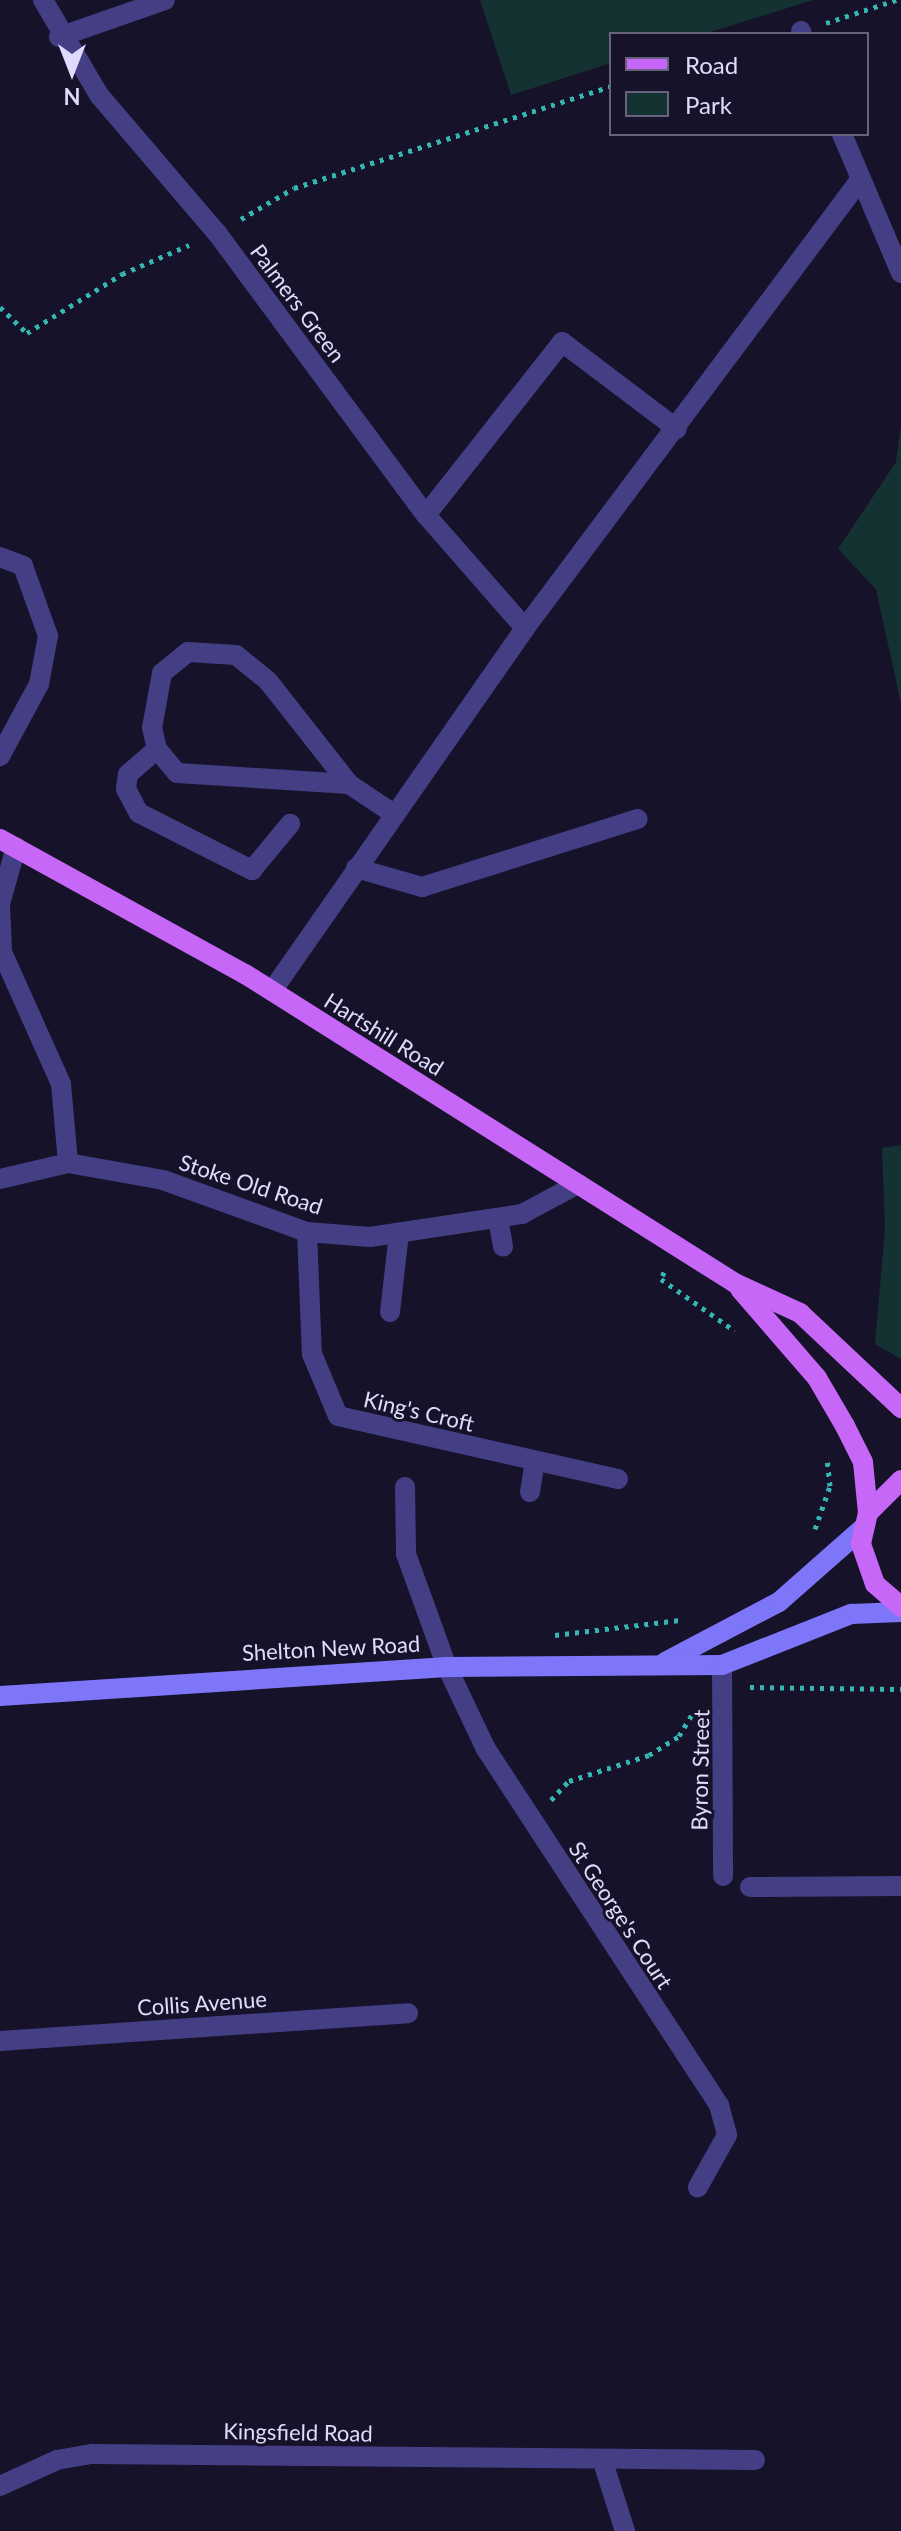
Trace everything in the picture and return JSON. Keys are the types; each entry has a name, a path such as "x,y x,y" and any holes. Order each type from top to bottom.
{"main road":[{"name":"Hartshill Road","path":"8,843 272,991 735,1283 800,1313 901,1408"},
{"name":"Hartshill Road","path":"735,1283 824,1390 863,1462 866,1521 863,1561 901,1610"},
{"path":"866,1521 901,1480"},
{"name":"Shelton New Road","path":"665,1662 779,1602 866,1521"},
{"name":"Shelton New Road","path":"0,1696 447,1667 665,1662 722,1665 851,1614 901,1610"}],"street":[{"name":"Palmers Green","path":"43,0 59,37 217,233 426,515 525,628"},
{"path":"59,37 165,0"},
{"path":"843,136 901,273"},
{"path":"272,991 525,628 677,429 860,180"},
{"path":"426,515 562,342 677,429"},
{"path":"0,557 23,566 48,636 39,684 0,756"},
{"path":"349,784 177,773 157,749 153,707 162,673 188,652 213,650 236,655 268,681 349,784 394,814"},
{"path":"157,749 128,774 126,789 139,813 252,870 290,824"},
{"path":"356,868 422,887 638,819"},
{"path":"8,843 0,904 2,952 61,1084 68,1163"},
{"name":"Stoke Old Road","path":"0,1179 68,1163 163,1180 307,1232 399,1233 498,1218 578,1184"},
{"path":"498,1218 503,1247"},
{"name":"King's Croft","path":"307,1232 312,1354 338,1416 618,1479"},
{"path":"390,1312 399,1233"},
{"path":"530,1492 535,1462"},
{"name":"St George's Court","path":"405,1487 406,1554 447,1667 486,1749 726,2120 727,2135 698,2187"},
{"name":"Byron Street","path":"722,1665 723,1876"},
{"path":"750,1887 901,1886"},
{"name":"Collis Avenue","path":"0,2041 408,2013"},
{"name":"Kingsfield Road","path":"0,2486 57,2460 92,2454 755,2460"},
{"path":"602,2459 625,2531"}],"path":[{"path":"804,32 896,0"},
{"path":"0,307 27,333 122,274 217,233 294,188 609,87"},
{"path":"678,1247 661,1279 748,1343"},
{"path":"807,1537 830,1486 826,1446"},
{"path":"550,1636 696,1618"},
{"path":"531,1821 569,1781 649,1755 679,1736 703,1700"}],"green space":[{"path":"480,0 813,0 710,32 609,32 609,64 511,95"},
{"path":"901,425 901,704 876,589 838,549 896,462"},
{"path":"901,1145 901,1359 875,1344 885,1229 882,1148"}]}
